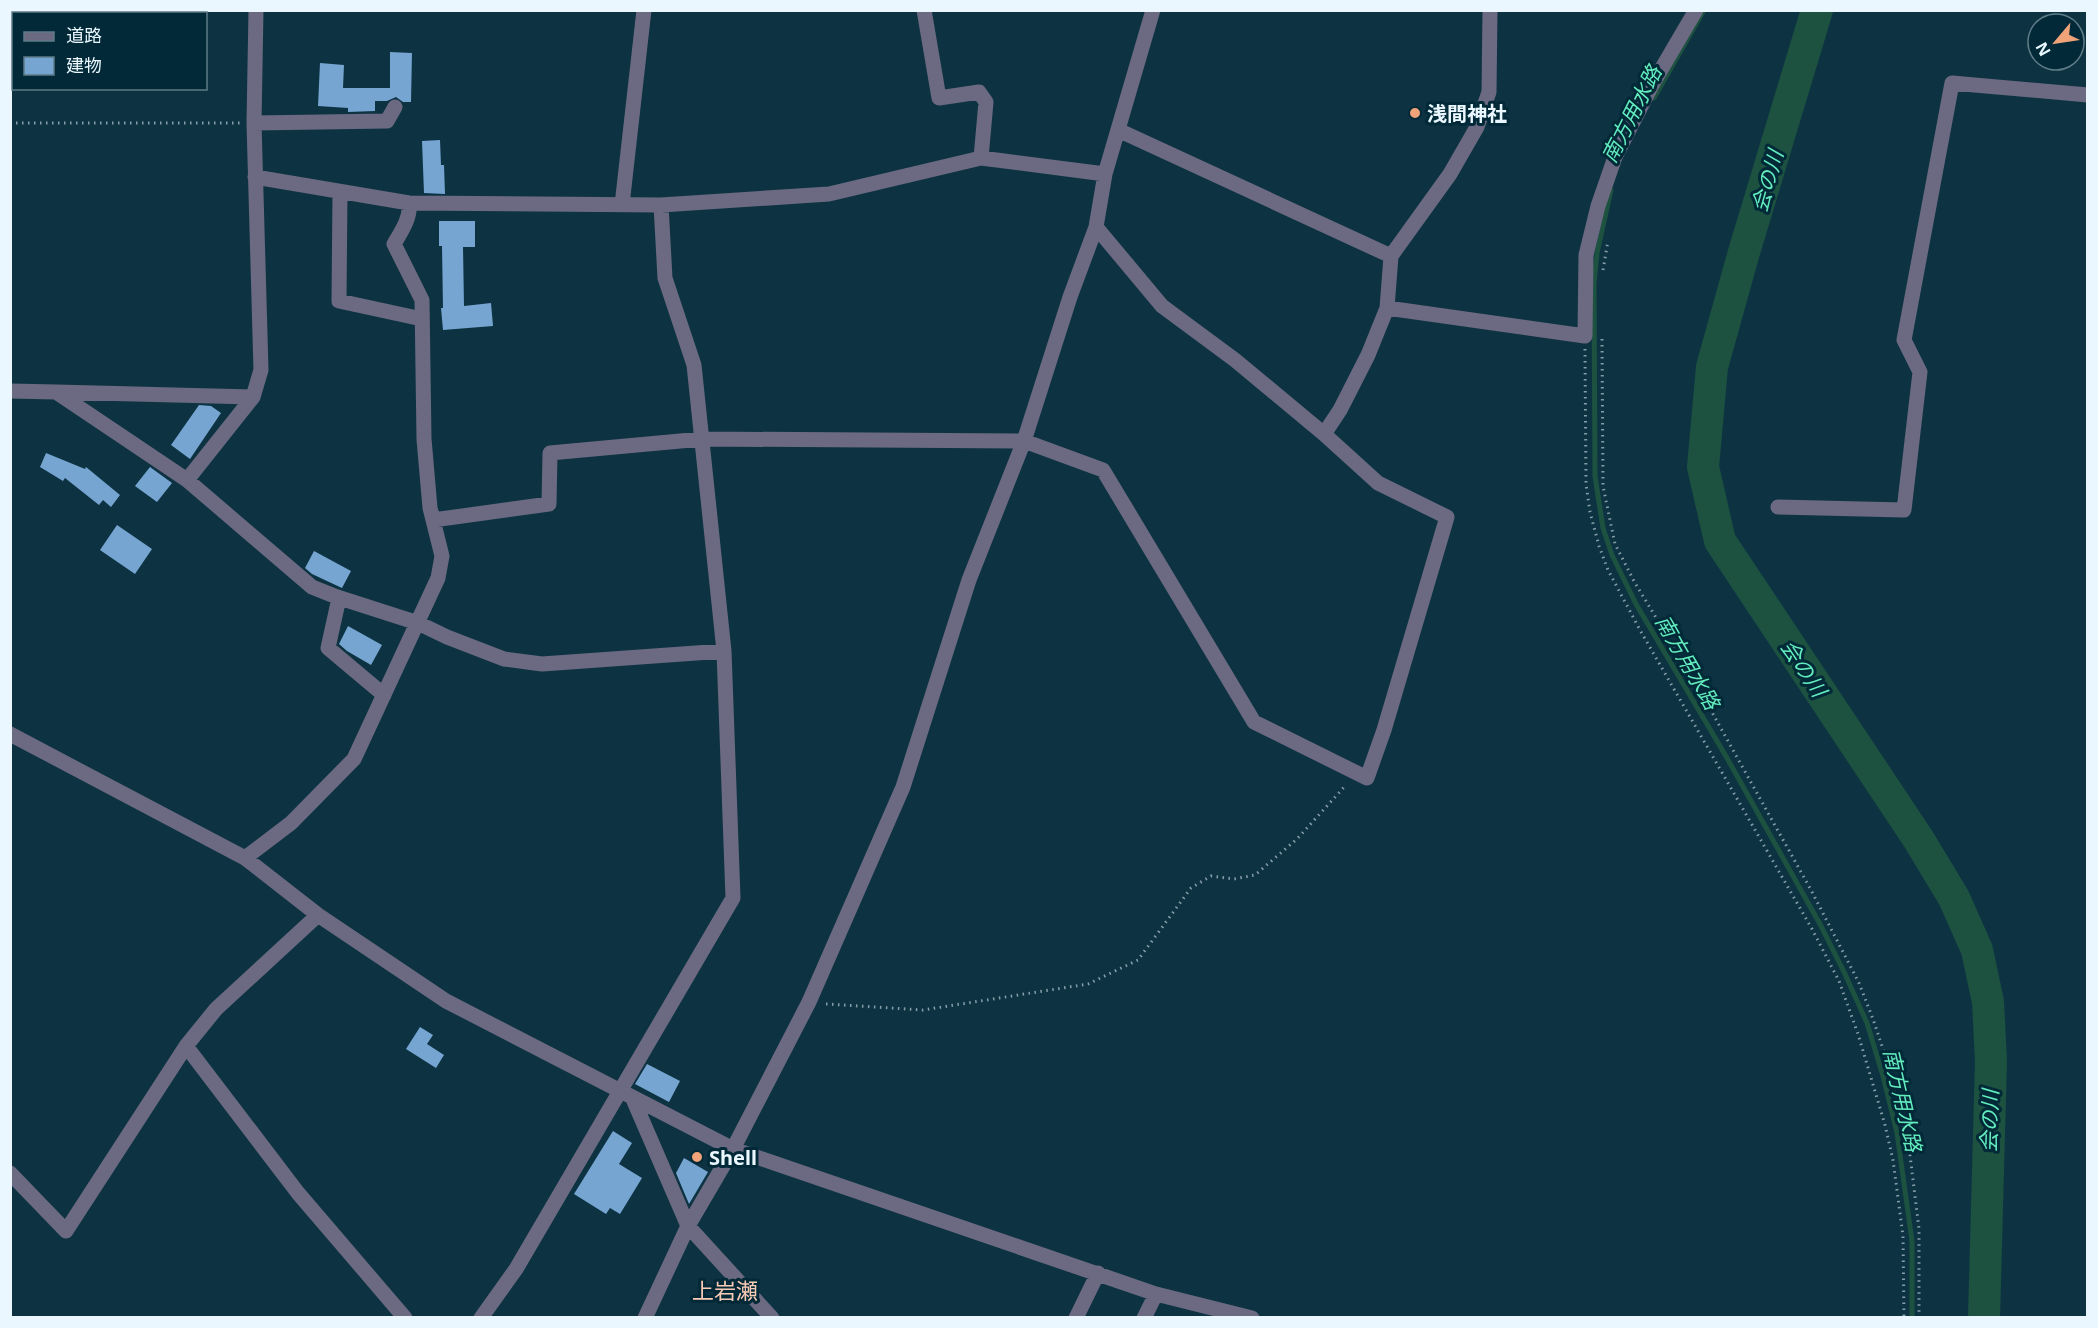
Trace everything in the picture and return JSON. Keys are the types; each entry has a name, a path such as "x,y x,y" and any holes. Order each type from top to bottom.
{"street":[{"path":"187,480 252,397 261,370 254,123 256,10"},
{"path":"622,205 644,10"},
{"path":"924,10 939,98 979,92 986,102 981,158"},
{"path":"645,1317 688,1226 733,1149 809,1002 903,787 969,580 1024,441 1070,297 1096,227 1106,174 1153,10"},
{"path":"1324,434 1340,410 1368,355 1387,308 1391,256 1450,174 1477,127 1489,92 1490,10"},
{"path":"1387,308 1585,336 1586,255 1615,157 1652,86 1696,10"},
{"path":"1778,507 1904,510 1920,372 1904,340 1952,83 2088,94"},
{"path":"254,123 387,121 395,107"},
{"path":"1118,130 1391,256"},
{"path":"255,177 410,203 661,205 829,194 981,158 1106,174"},
{"path":"340,192 339,301 422,319"},
{"path":"245,858 291,823 354,759 438,578 441,556 430,508 424,439 422,300 394,244 410,210 410,203"},
{"path":"481,1317 516,1269 627,1095 733,898 724,651 694,365 665,278 661,205"},
{"path":"433,520 549,504 550,453 702,440 1024,441 1103,470 1254,722 1367,778 1384,730 1447,517 1378,483 1324,434 1235,360 1162,306 1096,227"},
{"path":"10,391 252,397"},
{"path":"56,392 187,480 312,587 339,598 418,623 504,659 542,664 724,651"},
{"path":"339,598 328,648 384,695"},
{"path":"10,734 245,858 318,915 446,1001 733,1149 1156,1294 1216,1313 1249,1317"},
{"path":"10,1173 66,1231 186,1046 216,1009 318,915"},
{"path":"186,1046 298,1192 405,1317"},
{"path":"627,1095 688,1226 772,1317"},
{"path":"1076,1317 1098,1273"},
{"path":"1144,1317 1156,1294"}],"path":[{"path":"10,123 254,123"},
{"path":"1603,271 1609,232"},
{"path":"1585,336 1586,484 1590,512 1599,546 1608,570 1640,630 1806,919 1839,981 1858,1034 1893,1160 1904,1236 1904,1317"},
{"path":"1602,339 1603,486 1615,544 1635,583 1694,680 1811,890 1858,983 1873,1019 1897,1095 1910,1155 1920,1229 1919,1317"},
{"path":"809,1002 923,1010 1088,984 1138,960 1191,888 1210,876 1234,879 1255,875 1297,838 1357,773"}],"building":[{"path":"390,52 412,53 411,102 403,102 396,97 387,101 375,101 375,111 348,112 348,108 318,106 320,63 344,65 343,88 390,88"},
{"path":"440,140 445,194 424,193 422,141"},
{"path":"439,221 475,221 475,247 463,247 464,306 491,303 493,326 443,330 442,246 439,246"},
{"path":"199,405 211,406 221,413 190,459 171,445"},
{"path":"46,453 85,469 86,467 120,495 111,507 103,500 99,505 65,478 63,481 40,467"},
{"path":"150,467 172,483 157,502 135,486"},
{"path":"117,525 152,549 135,574 100,550"},
{"path":"314,551 351,571 342,588 312,574 305,568"},
{"path":"348,626 382,645 371,665 339,644"},
{"path":"420,1027 433,1035 427,1044 444,1055 436,1068 406,1049"},
{"path":"647,1064 680,1081 669,1102 635,1084"},
{"path":"613,1131 632,1143 619,1164 642,1178 620,1214 610,1208 606,1214 574,1194"},
{"path":"684,1158 708,1172 689,1204 676,1173"}],"waterway":[{"name":"南方用水路","path":"1654,98 1704,10"},
{"name":"会の川","path":"1817,10 1712,367 1703,467 1720,541 1919,840 1954,898 1977,950 1988,1002 1991,1061 1984,1318"},
{"name":"南方用水路","path":"1611,190 1597,253 1594,284 1595,476 1603,528 1612,555 1636,604 1727,758 1821,926 1867,1023 1897,1133 1912,1241 1912,1318"}],"place":[{"name":"浅間神社","path":"1415,113"},
{"name":"Shell","path":"697,1157"}],"district":[{"name":"上岩瀬","path":"725,1290"}]}
